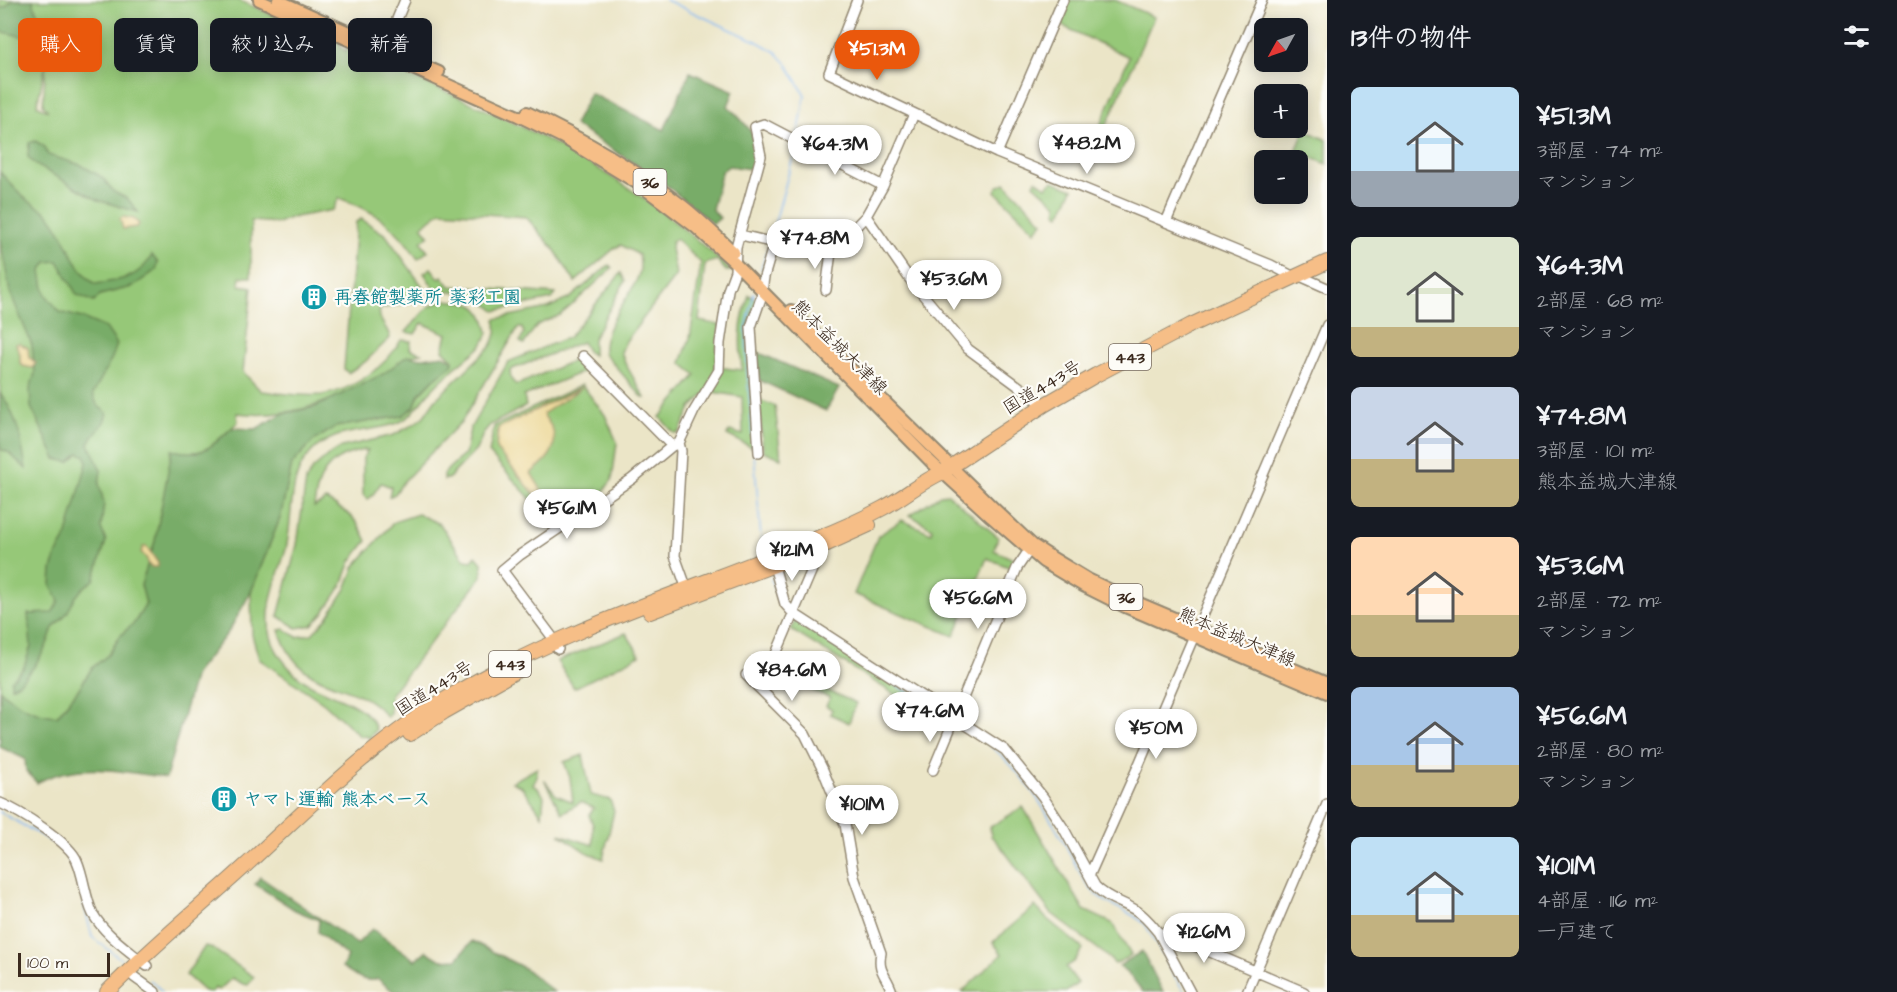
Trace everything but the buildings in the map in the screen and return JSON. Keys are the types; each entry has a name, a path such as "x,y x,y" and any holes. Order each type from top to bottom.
{"highway":[{"name":"国道443号","path":"107,992 330,798 399,742 463,701 557,646 853,524 947,470 1044,405 1191,325 1327,262"},
{"name":"国道443号","path":"688,592 774,566 855,533 934,484 947,470"},
{"name":"国道443号","path":"118,992 134,977 143,963"}],"main road":[{"name":"熊本益城大津線","path":"259,0 348,37"},
{"name":"熊本益城大津線","path":"278,0 348,34"},
{"name":"熊本益城大津線","path":"427,72 573,144 644,189 736,259 947,470 1031,548 1083,586 1125,607 1327,683"},
{"name":"熊本益城大津線","path":"1195,632 1327,693"}],"street":[{"path":"397,18 405,0"},
{"path":"857,0 828,73 997,153 1327,288"},
{"path":"997,153 1063,0"},
{"path":"1166,222 1263,0"},
{"path":"826,290 831,252 866,216 883,186 914,114"},
{"path":"557,646 502,570 520,555 632,479 675,444 719,370 720,343 727,300 761,156 755,127 764,124 883,186"},
{"path":"866,216 915,286 968,350 1044,405"},
{"path":"741,235 831,252"},
{"path":"759,453 751,327 762,287 770,242"},
{"path":"1090,874 1327,325"},
{"path":"583,356 681,451 675,556 688,592"},
{"path":"933,770 1017,567 1031,548"},
{"path":"761,689 817,558 814,550"},
{"path":"774,566 785,604 792,617 953,721 1005,750 1043,797 1064,829 1095,886 1102,893 1139,912 1158,932 1190,992"},
{"path":"746,675 804,734 823,770 846,824 854,877 881,953 880,970 890,984 892,992"},
{"path":"0,803 14,809 64,844 77,858 93,913 110,935 143,963"},
{"path":"1247,992 1327,804"},
{"path":"1158,932 1304,992"},
{"path":"134,977 155,992"}],"green space":[{"path":"0,0 238,0 281,18 210,18 210,72 336,72 336,41 340,43 341,48 346,51 348,49 348,72 401,72 436,87 567,151 609,175 649,202 731,271 726,271 717,260 705,264 699,321 720,325 715,367 742,370 740,340 743,315 749,295 757,300 748,328 755,449 727,435 730,431 743,435 742,397 713,392 712,386 691,408 679,433 674,433 660,417 696,375 681,363 690,338 701,263 676,239 672,241 671,248 676,275 626,341 621,352 645,398 643,398 604,353 607,333 640,272 639,255 621,245 575,282 554,249 526,217 441,211 422,226 429,235 421,242 428,251 418,259 402,237 384,221 364,208 339,198 333,210 290,218 278,223 251,221 251,277 240,277 239,285 252,287 243,372 261,391 307,396 322,395 357,383 378,368 401,340 411,341 410,349 421,353 404,360 348,393 312,406 275,414 237,413 238,422 206,451 185,453 146,604 135,622 121,635 108,655 92,668 78,690 40,736 0,701"},
{"path":"13,0 33,0 40,18 18,18 18,35 0,32 0,8"},
{"path":"1066,0 1115,0 1154,17 1100,140 1095,138 1129,57 1056,23"},
{"path":"690,72 734,91 728,106 748,127 758,149 756,170 729,166 722,171 712,209 720,218 713,224 660,180 574,125 590,93 664,130"},
{"path":"1308,131 1327,140 1327,164 1308,156 1308,150 1296,150 1302,138 1308,138"},
{"path":"35,141 44,146 48,155 81,165 102,177 114,192 128,199 138,212 98,200 36,165 28,157 29,143"},
{"path":"0,172 26,199 49,215 80,268 95,284 128,277 142,269 152,255 158,263 156,270 132,287 100,295 94,302 77,295 58,261 47,262 41,271 45,294 60,312 106,328 117,344 93,394 97,405 107,413 89,444 101,470 99,484 104,503 101,528 106,541 94,580 83,588 67,613 53,628 46,647 34,667 19,683 11,687 11,680 24,667 31,646 28,614 52,613 59,601 51,585 52,570 57,553 66,538 87,463 86,456 79,453 69,462 56,459 31,407 30,389 35,373 32,345 10,292 0,239"},
{"path":"1036,180 1046,187 1053,181 1073,189 1060,215 1057,213 1057,205 1034,184"},
{"path":"1005,183 1043,222 1035,231 995,191 997,187"},
{"path":"361,219 386,235 423,287 422,296 415,301 380,309 381,321 390,338 365,362 348,373 344,369 356,222"},
{"path":"609,265 612,268 571,306 560,315 537,325 524,344 520,342 524,333 522,328 518,328 462,421 403,482 395,494 389,497 391,487 381,483 368,499 363,495 363,458 368,450 344,456 330,465 319,483 314,507 326,500 341,509 351,516 367,541 351,561 342,585 312,625 297,628 278,616 297,545 306,480 313,469 342,447 394,435 414,424 424,416 435,400 491,346 496,333 495,319 548,308 570,298"},
{"path":"431,268 450,286 556,294 552,299 495,311 475,297 435,290 424,273"},
{"path":"621,273 625,281 593,339 593,355 587,351 582,342 510,370 511,379 516,385 580,358 590,369 524,396 526,406 490,425 484,432 476,450 449,478 444,480 444,474 465,454 470,429 508,362 569,337"},
{"path":"443,300 469,303 479,310 483,315 488,333 483,344 438,383 405,419 383,427 337,436 316,447 307,457 297,477 286,549 270,604 271,637 281,658 305,681 349,702 366,714 376,730 369,738 364,735 361,737 324,703 259,659 252,635 251,592 280,518 292,464 313,441 335,427 402,416 414,407 419,395 434,379 452,365 453,360 443,350 447,334 422,323 415,334 406,332 428,307"},
{"path":"757,352 839,388 826,411 759,380"},
{"path":"444,355 453,361 452,365 419,394 414,407 402,416 335,427 313,441 292,464 280,518 251,592 229,631 195,674 166,778 117,771 83,770 52,776 37,783 26,771 25,759 0,747 0,690 26,708 57,716 92,668 108,655 121,635 135,622 146,604 141,585 155,541 172,450 192,452 206,449 232,428 256,429 282,414 315,407 383,374 407,356 423,358"},
{"path":"582,385 605,415 617,442 612,480 600,496 557,528 489,453 494,426"},
{"path":"0,393 15,419 26,469 8,452 0,449"},
{"path":"759,400 775,406 781,458 763,451"},
{"path":"948,494 998,537 994,550 1015,560 1013,569 987,558 954,636 854,594 878,536 902,520 931,533 932,528 910,515 940,495"},
{"path":"418,514 440,524 465,560 472,561 476,556 482,563 482,576 390,695 390,713 387,717 374,704 359,695 328,683 300,666 289,651 279,630 285,629 297,637 312,634 327,618 346,589 355,566 394,522"},
{"path":"796,619 948,716 944,725 791,630"},
{"path":"626,633 640,655 574,688 557,661"},
{"path":"776,669 856,703 849,723 830,714 832,709 826,706 830,698 774,674"},
{"path":"583,755 591,795 610,800 614,811 603,859 586,852 559,834 593,845 593,825 589,815 594,808 581,802 562,813 544,780 556,795 573,802 570,778 564,762"},
{"path":"537,768 537,777 533,785 544,796 542,815 522,787 512,782"},
{"path":"1023,807 1084,910 1112,923 1131,955 1115,964 1051,913 991,836 990,827"},
{"path":"260,877 357,944 372,929 415,960 426,951 441,960 457,959 472,941 524,968 554,992 394,992 378,979 364,979 342,967 348,957 318,932 319,920 295,910 255,884"},
{"path":"1035,906 1083,949 1074,962 1066,967 1078,983 1066,992 962,992 1002,954 993,942"},
{"path":"205,946 210,947 254,977 248,985 232,978 219,990 215,988 212,992 204,991 186,975"},
{"path":"1142,951 1163,992 1143,992 1119,966"}],"sand":[{"path":"123,217 134,219 139,224 137,227 123,229 120,219"},
{"path":"19,343 28,348 29,357 36,363 32,368 23,366 20,362 16,344"},
{"path":"583,387 543,414 552,429 554,445 545,461 531,473 558,517 555,518 496,449 498,428"},
{"path":"143,547 147,547 158,563 158,567 151,567 147,563 147,559 141,552"}],"waterway":[{"path":"666,0 776,52 787,64 805,95 798,136"},
{"path":"771,237 796,146"},
{"path":"761,269 768,248"},
{"path":"754,293 746,329 747,369 762,550"},
{"path":"771,579 780,604"},
{"path":"795,620 925,703"},
{"path":"929,706 950,720"},
{"path":"989,745 1012,766 1032,791 1091,889 1103,900 1145,924 1184,992"},
{"path":"0,812 61,847 76,871"},
{"path":"84,904 92,937 121,959"},
{"path":"150,980 162,991"}],"place":[{"name":"再春館製薬所 薬彩工園","path":"314,297"},
{"name":"ヤマト運輸 熊本ベース","path":"224,799"}]}
